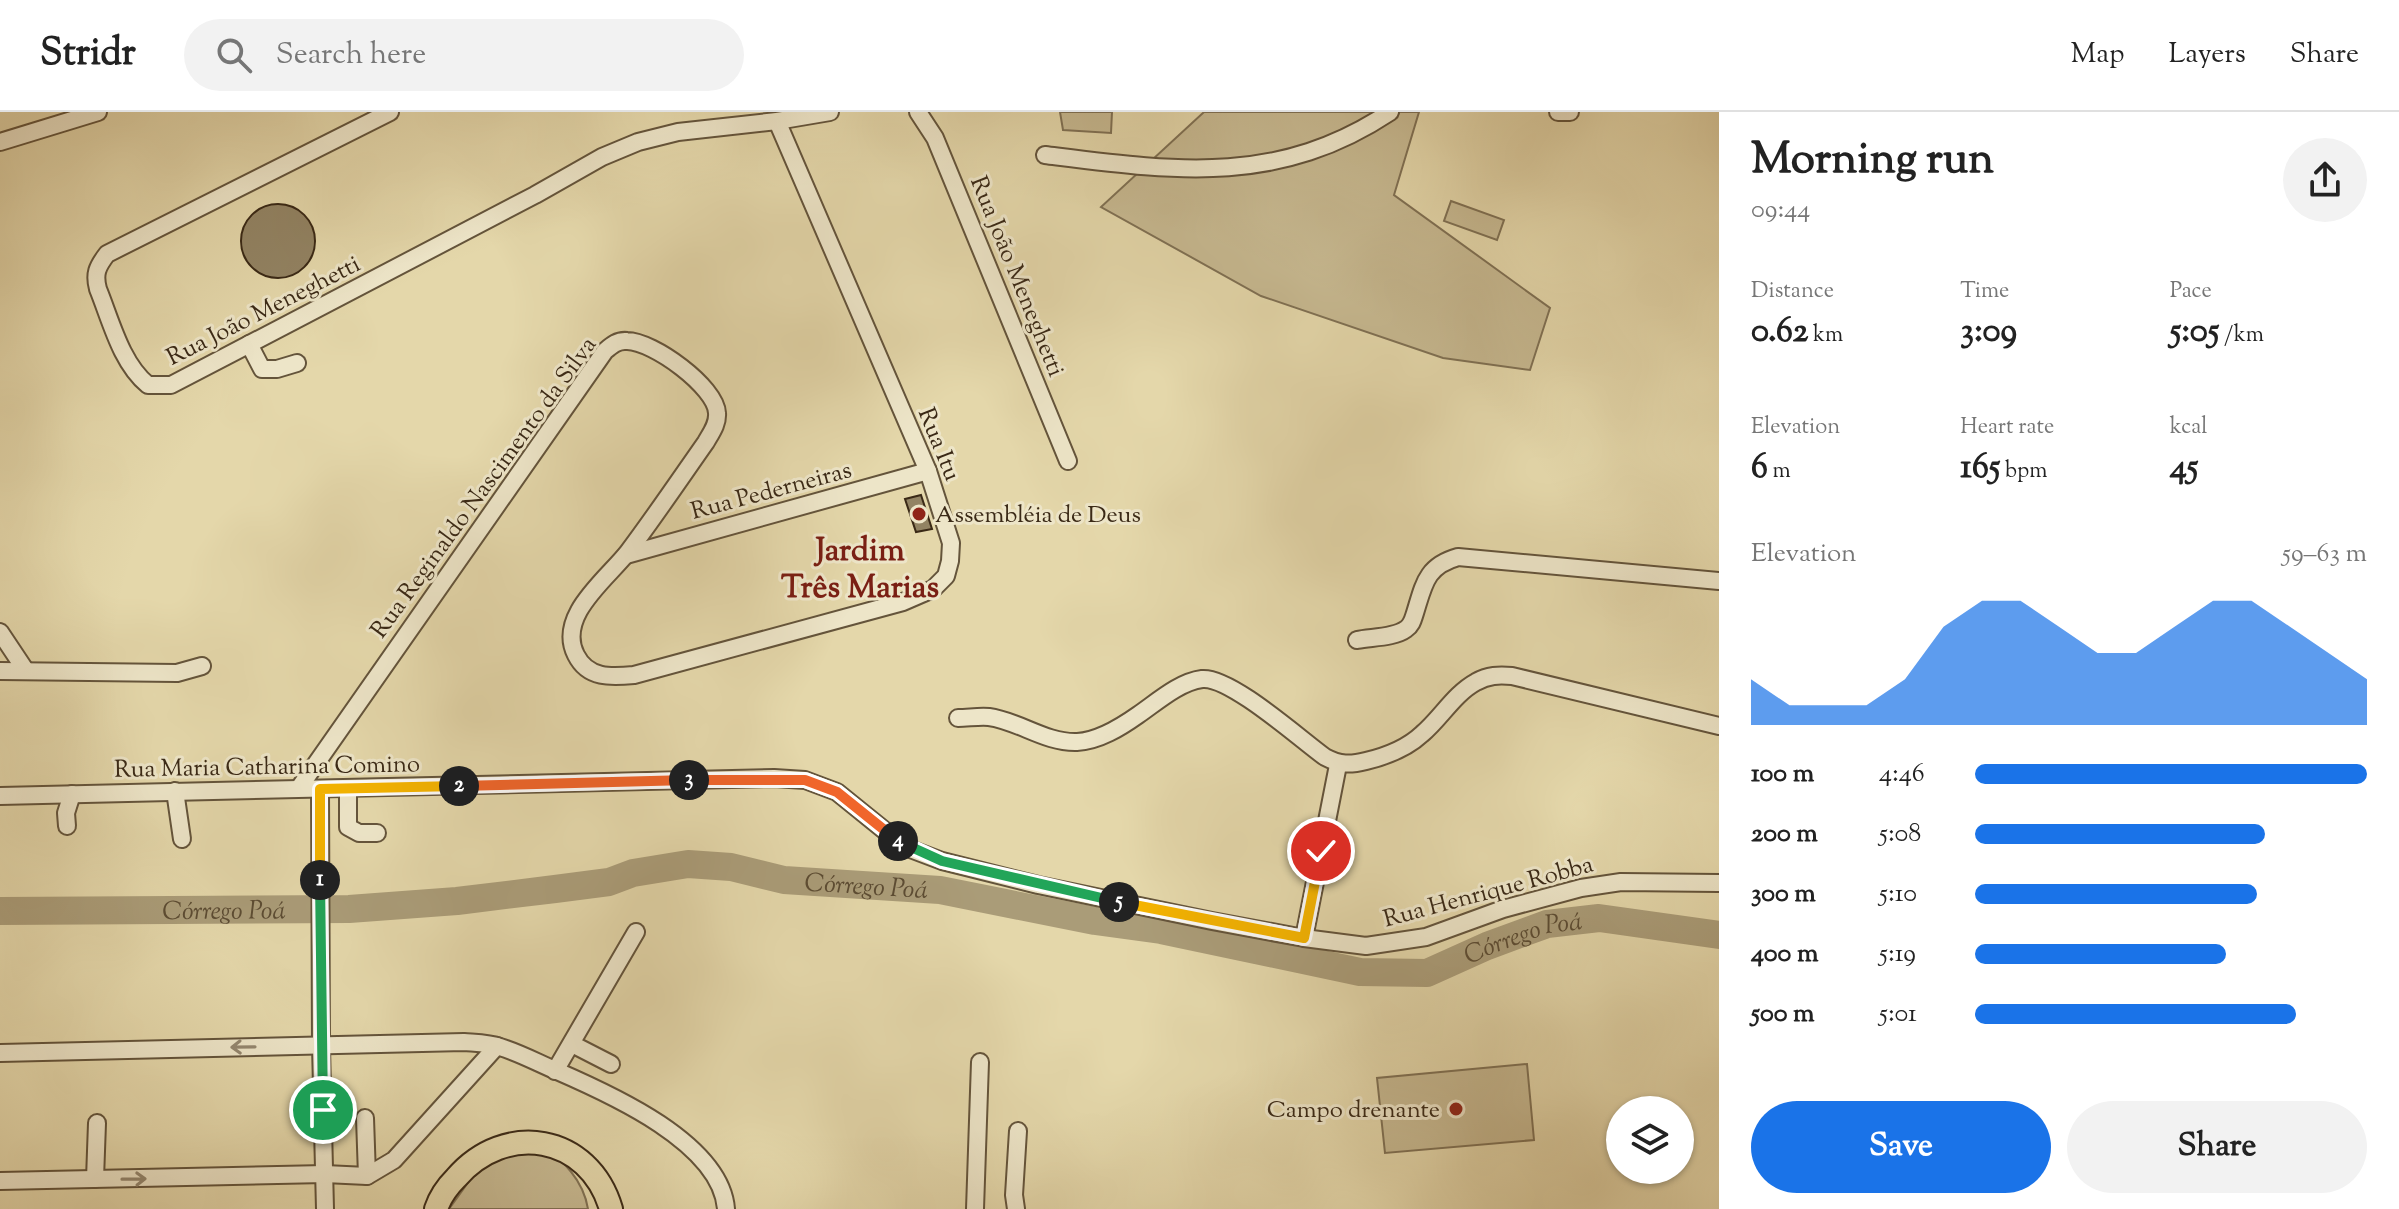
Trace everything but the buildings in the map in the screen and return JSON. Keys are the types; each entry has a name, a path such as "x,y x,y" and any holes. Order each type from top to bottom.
{"main road":[{"path":"436,1209 450,1185 470,1162 493,1148 518,1142 558,1148 582,1161 600,1183 611,1209"}],"street":[{"path":"0,142 98,112"},
{"name":"Rua João Meneghetti","path":"390,112 107,254 98,265 95,277 128,362 138,378 148,385 171,385 602,157 638,142 678,132 830,112"},
{"name":"Rua João Meneghetti","path":"918,112 935,138 1068,461"},
{"path":"1045,155 1164,169 1243,168 1286,160 1329,146 1390,112"},
{"path":"1558,112 1570,112"},
{"name":"Rua Itu","path":"572,631 572,647 579,661 592,672 607,677 634,675 833,623 913,598 933,589 946,576 951,543 928,471 777,121"},
{"name":"Rua Reginaldo Nascimento da Silva","path":"299,788 605,351 626,340 639,343 679,364 712,397 718,411 716,425 626,555 581,607 572,631"},
{"path":"249,344 262,369 277,369 297,363"},
{"name":"Rua Pederneiras","path":"626,555 928,471"},
{"path":"1357,640 1406,629 1412,623 1426,580 1433,569 1444,561 1458,557 1719,581"},
{"path":"0,632 26,671"},
{"path":"0,671 177,673 202,666"},
{"path":"958,718 990,717 1056,740 1079,742 1100,737 1123,725 1181,685 1203,679 1221,681 1338,765 1385,756 1404,748 1423,734 1474,682 1492,675 1512,676 1719,726"},
{"path":"1304,938 1338,765"},
{"name":"Rua Maria Catharina Comino","path":"0,796 774,778 805,780 837,792 905,847 942,861"},
{"path":"348,788 348,827 359,833 377,833"},
{"path":"320,789 325,1209"},
{"path":"175,791 182,839"},
{"path":"67,826 66,813 72,794"},
{"name":"Rua Henrique Robba","path":"942,861 1038,885 1304,938 1366,946 1426,937 1503,909 1581,888 1621,882 1719,883"},
{"path":"555,1071 636,932"},
{"path":"0,1053 464,1042 497,1046 640,1110 706,1164 725,1196 726,1209"},
{"path":"572,1044 611,1064"},
{"path":"0,1181 325,1174 367,1176 394,1160 497,1046"},
{"path":"975,1209 980,1062"},
{"path":"365,1118 367,1176"},
{"path":"95,1179 97,1123"},
{"path":"1016,1209 1018,1131"}],"shaded area":[{"path":"1060,112 1112,112 1111,133 1063,130"},
{"path":"1204,112 1419,112 1394,195 1550,308 1530,370 1443,358 1261,296 1101,207"},
{"path":"1451,201 1504,220 1497,240 1444,221"},
{"name":"Campo drenante","path":"1527,1064 1534,1140 1385,1153 1377,1078"},
{"path":"510,1150 546,1152 563,1163 577,1180 588,1209 449,1209 480,1166"}],"waterway":[{"name":"Córrego Poá","path":"0,911 349,909 457,901 609,882 633,873 688,864 731,867 784,880 940,890 1095,921 1161,930 1360,972 1427,973 1547,924 1599,918 1719,935"}],"place":[{"name":"Assembléia de Deus","path":"919,514"},
{"name":"Campo drenante","path":"1456,1109"}],"district":[{"name":"Jardim Três Marias","path":"860,568"}],"route":[{"path":"323,1110 320,789 774,778 805,780 837,792 905,847 942,861 1038,885 1304,938 1321,851"}]}
